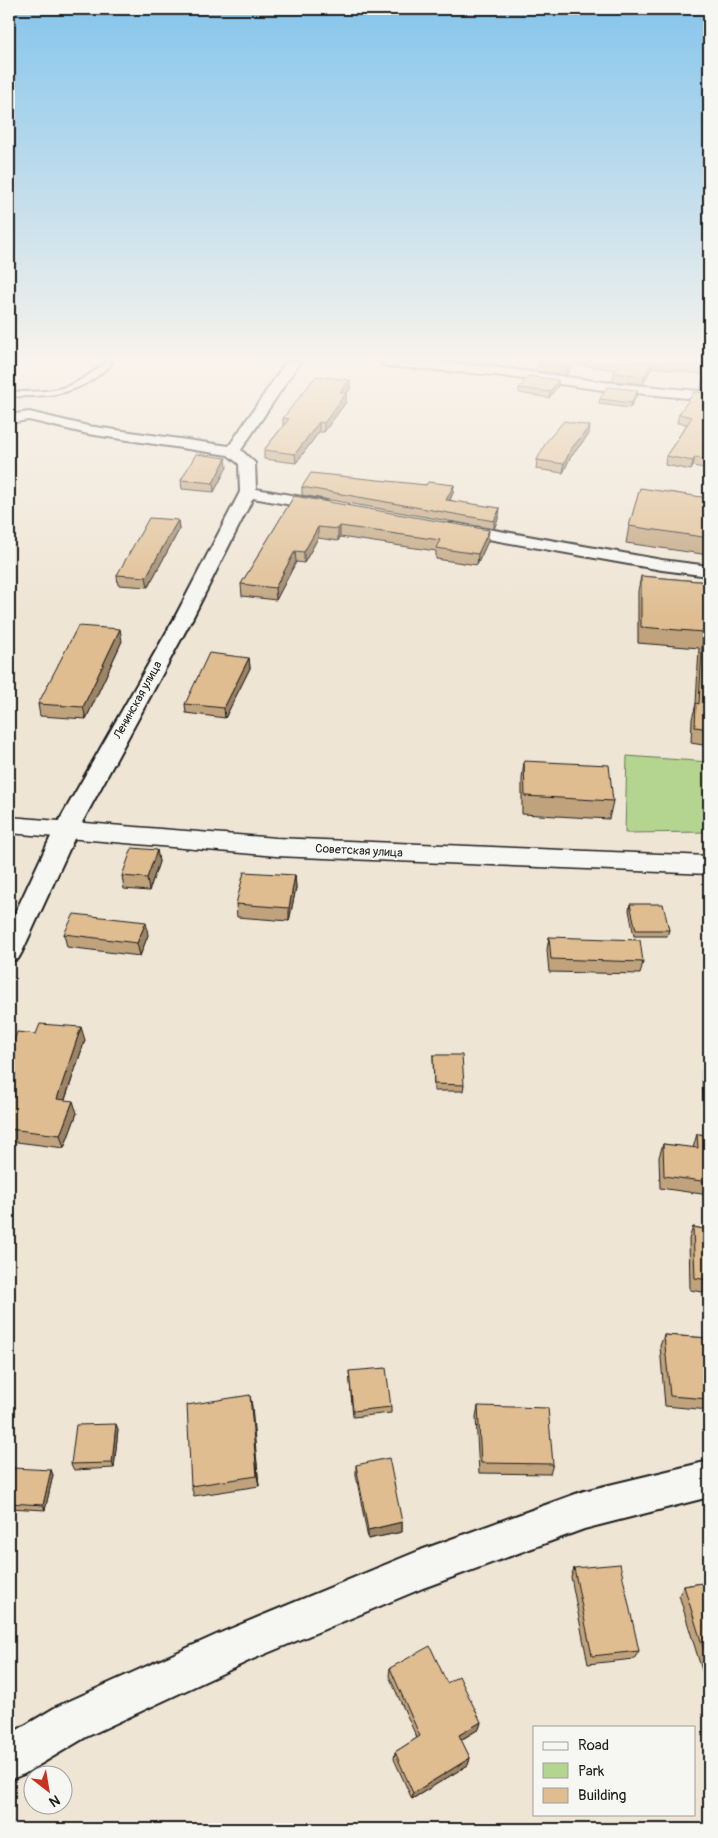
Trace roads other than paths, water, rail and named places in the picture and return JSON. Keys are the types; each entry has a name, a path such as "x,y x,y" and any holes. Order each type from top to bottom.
{"main road":[{"name":"Советская улица","path":"9,825 276,847 709,865"}],"street":[{"path":"211,448 233,451 235,448"},
{"name":"Ленинская улица","path":"9,952 66,830 184,619 248,492 247,463 233,451"},
{"path":"248,492 345,509"},
{"path":"441,526 662,566 709,572"},
{"path":"9,1759 71,1722 230,1649 421,1569 584,1510 709,1480"}]}
